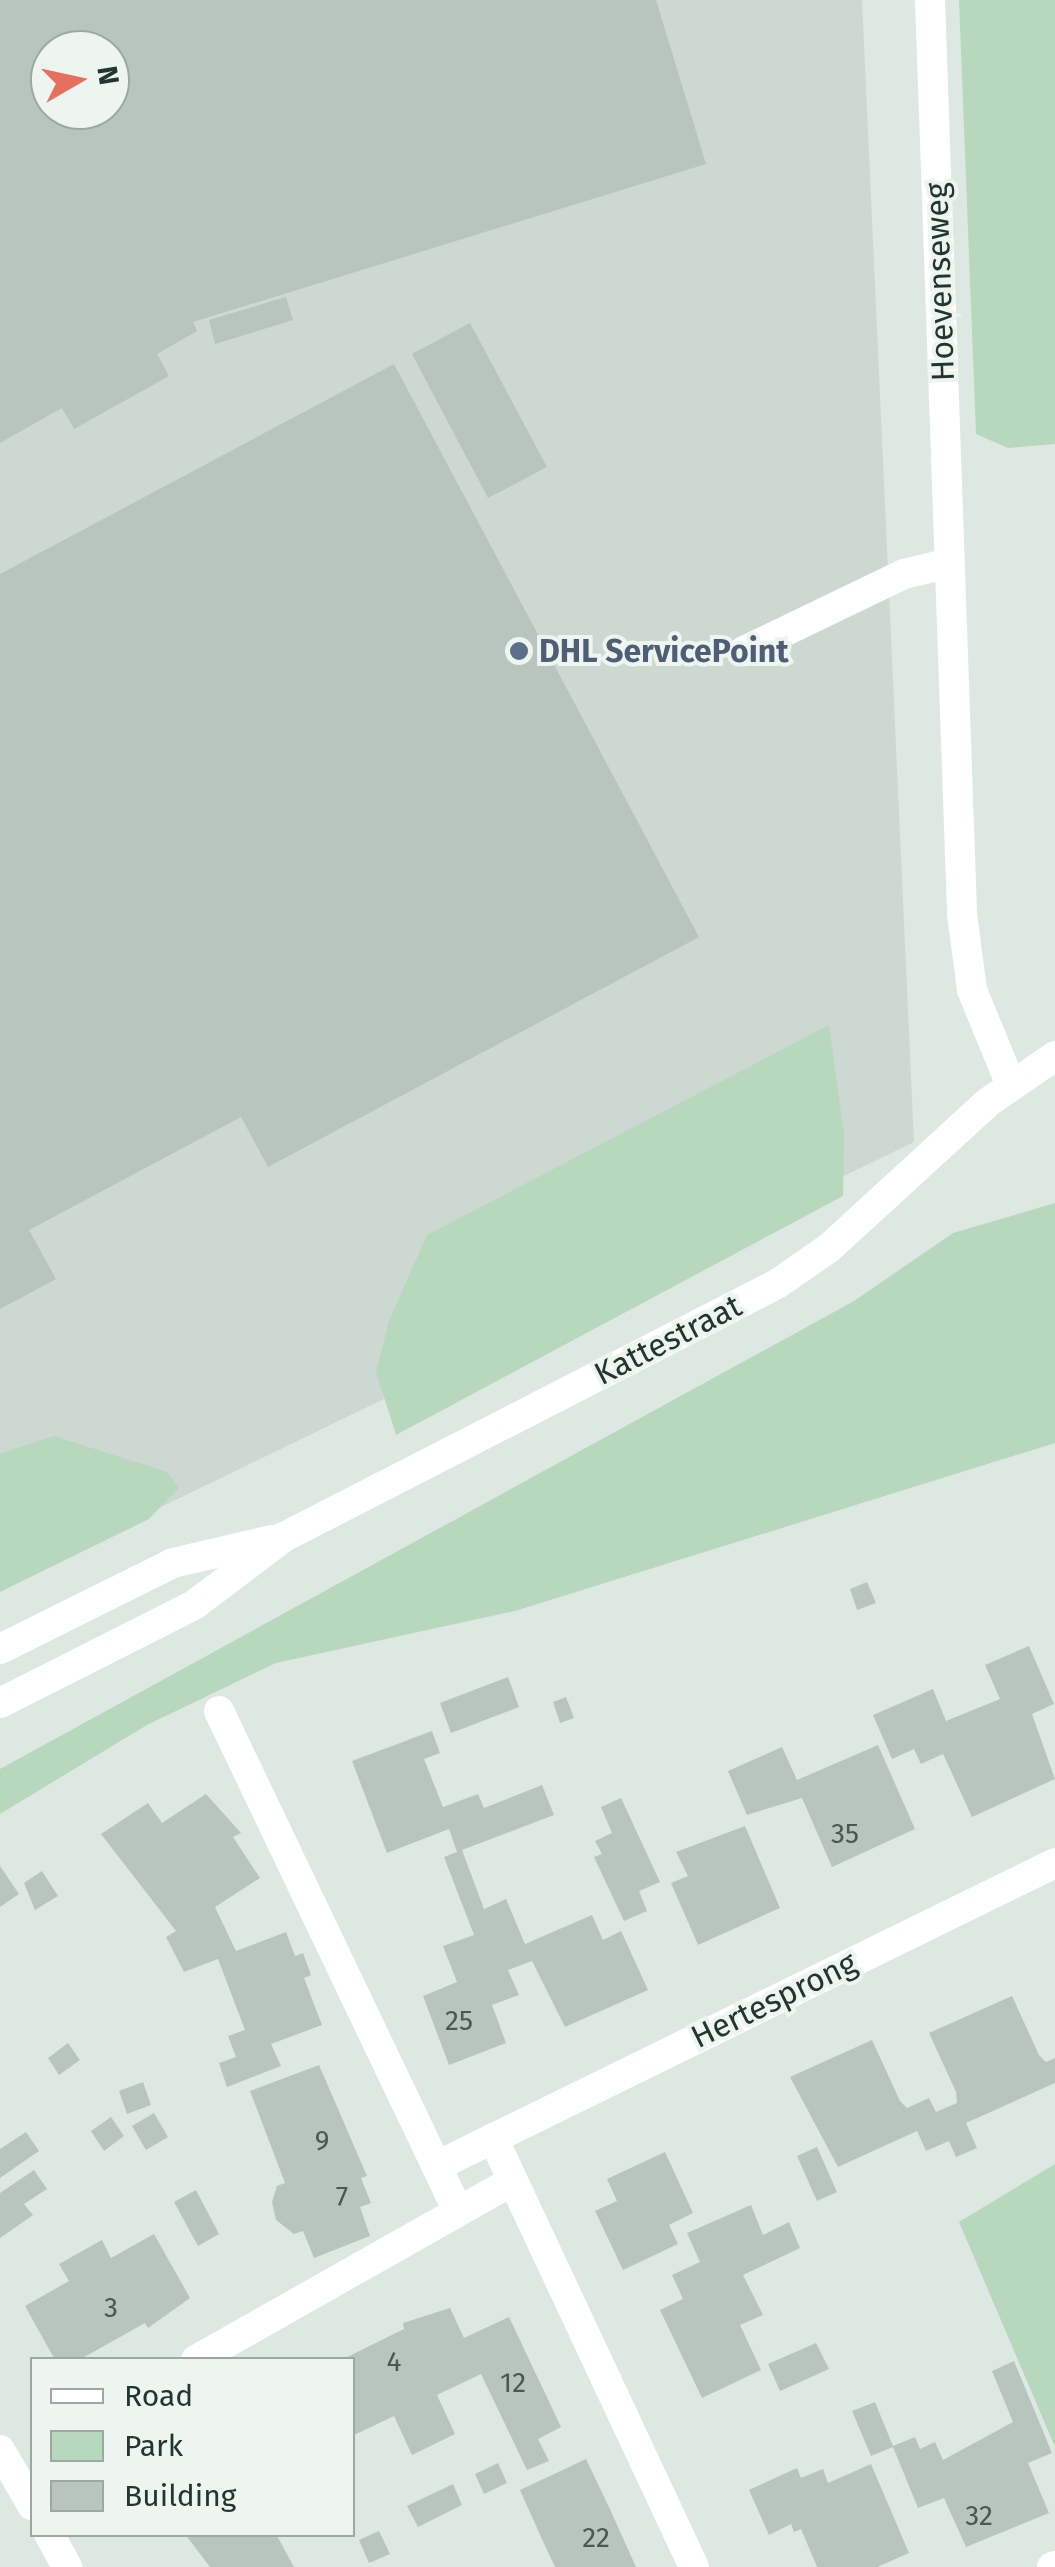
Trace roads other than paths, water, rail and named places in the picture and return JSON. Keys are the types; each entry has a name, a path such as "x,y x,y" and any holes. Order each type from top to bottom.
{"street":[{"name":"Hoevenseweg","path":"930,0 966,964 1011,1085"},
{"path":"744,651 904,574 949,563"},
{"name":"Kattestraat","path":"0,1703 194,1605 284,1537 778,1284 828,1248 1011,1085 1055,1056"},
{"path":"1011,1085 1055,1083"},
{"name":"Kattestraat","path":"0,1650 173,1563 284,1537"},
{"path":"219,1711 456,2207"},
{"name":"Hertesprong","path":"437,2166 1055,1863"},
{"path":"493,2138 694,2567"},
{"path":"201,2357 456,2207 512,2180"},
{"path":"11,2462 30,2500"},
{"path":"51,2537 67,2567"}],"place":[{"name":"DHL ServicePoint","path":"519,651"}]}
